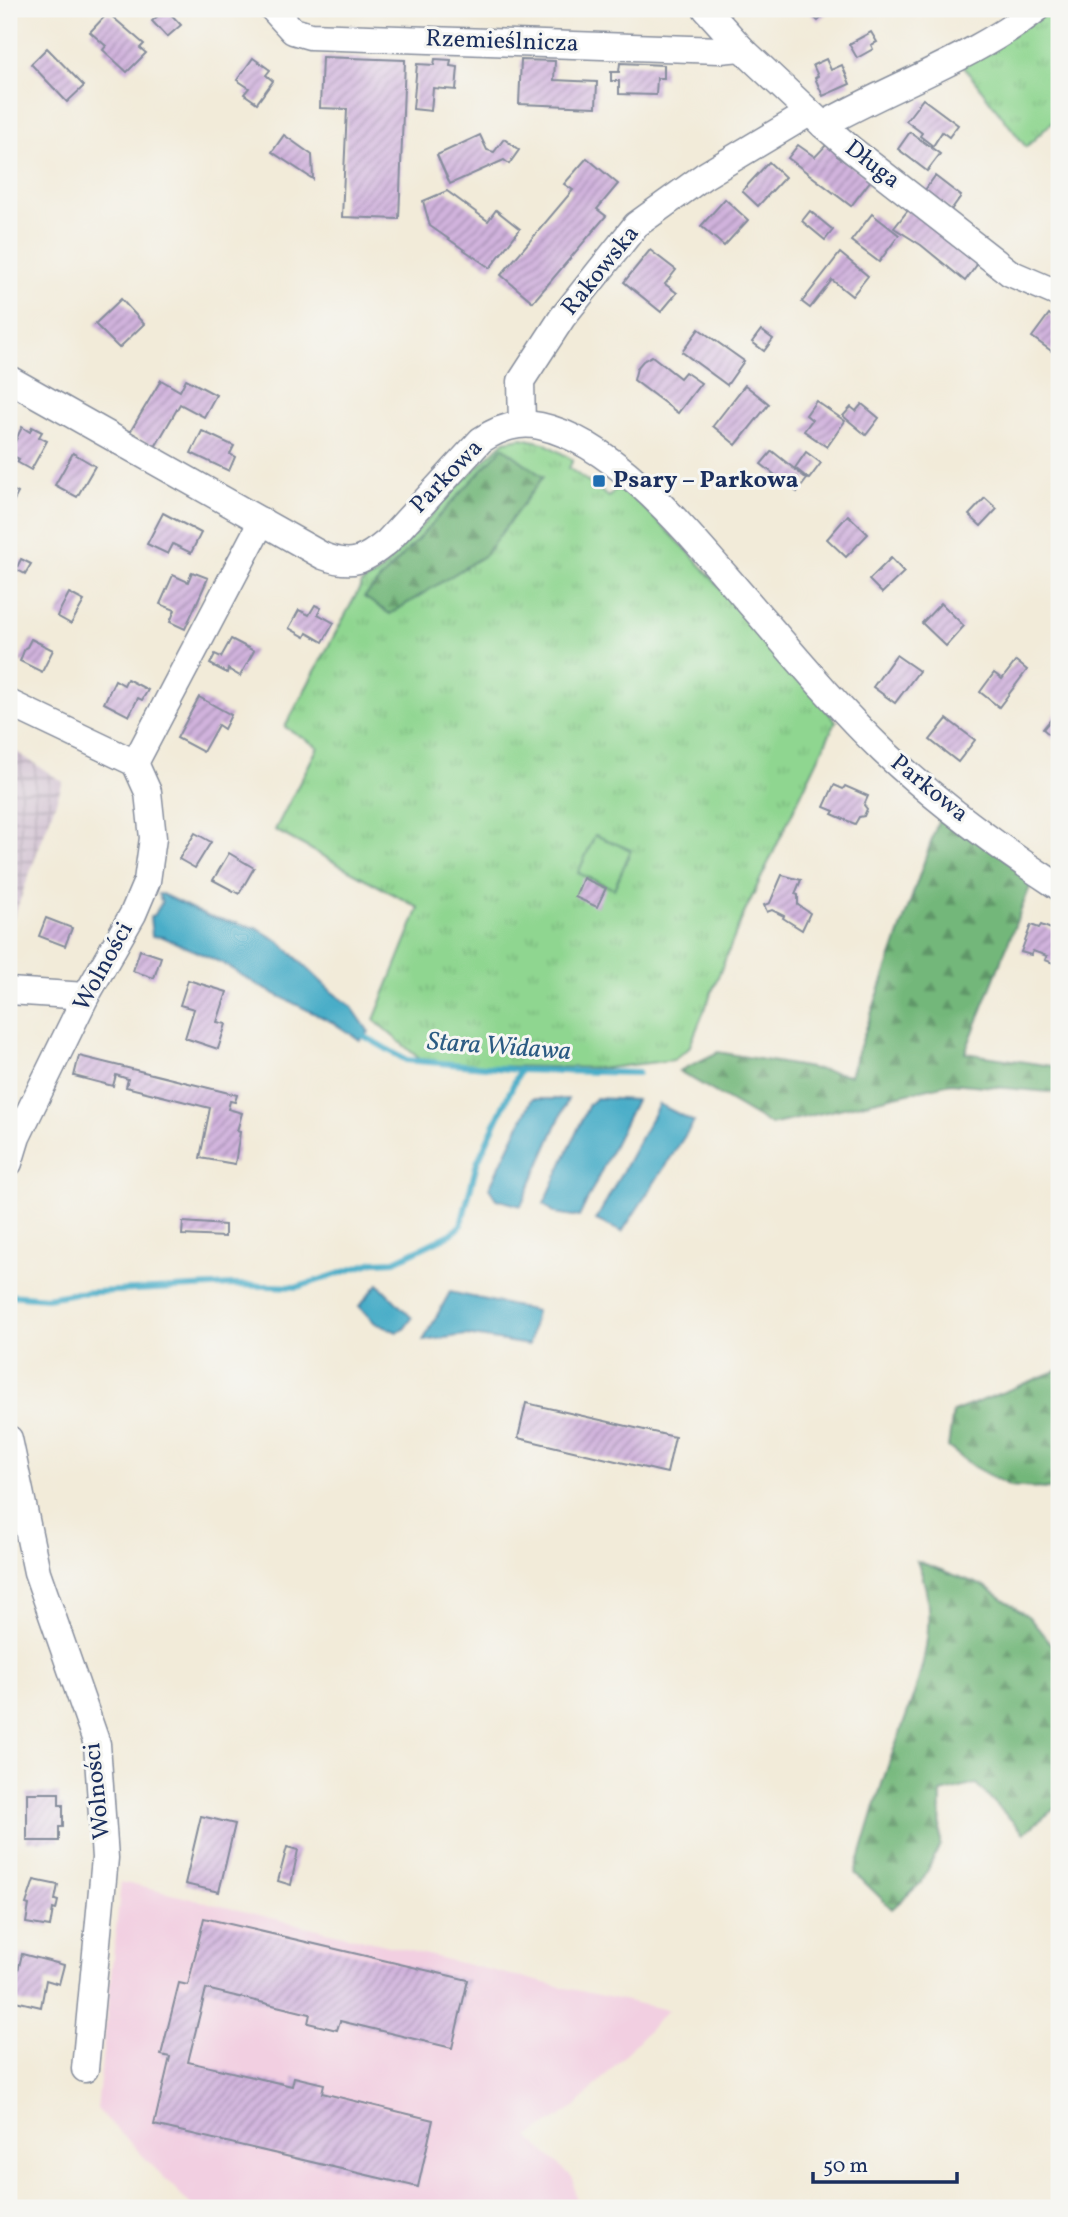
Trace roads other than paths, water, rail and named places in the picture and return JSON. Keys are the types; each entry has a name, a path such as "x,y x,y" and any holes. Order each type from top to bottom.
{"street":[{"name":"Rzemieślnicza","path":"273,9 293,31 310,36 720,50 741,48"},
{"name":"Długa","path":"706,9 741,48 816,119 1010,273 1059,294"},
{"name":"Rakowska","path":"522,424 521,381 562,318 636,225 704,176 816,119 950,63 1037,9"},
{"name":"Parkowa","path":"9,379 323,555 343,561 359,561 387,542 481,440 500,429 522,424 556,430 606,458 683,527 882,750 934,797 1059,887"},
{"path":"9,703 135,763 262,521"},
{"name":"Wolności","path":"9,1163 17,1137 86,996 133,914 150,868 153,838 148,792 135,763"},
{"path":"9,991 86,996"},
{"name":"Wolności","path":"9,1439 37,1572 97,1744 105,1858 85,2069"}],"water":[{"path":"158,894 207,916 256,928 280,942 332,992 351,1006 369,1032 360,1040 222,963 163,937 152,936 150,917 162,902"},
{"path":"596,1098 636,1100 579,1217 555,1213 544,1204 589,1104"},
{"path":"532,1099 568,1099 521,1206 496,1199 489,1188"},
{"path":"659,1104 694,1122 622,1232 596,1220"},
{"path":"378,1284 412,1318 404,1329 397,1332 375,1323 359,1306"},
{"path":"450,1292 536,1311 529,1345 466,1335 423,1341"}],"waterway":[{"name":"Stara Widawa","path":"364,1036 406,1060 520,1070 638,1073"},
{"path":"9,1295 47,1298 76,1293 233,1285 298,1287 374,1262 395,1261 451,1234 461,1225 477,1163 520,1070"}],"place":[{"name":"Psary – Parkowa","path":"599,481"}]}
